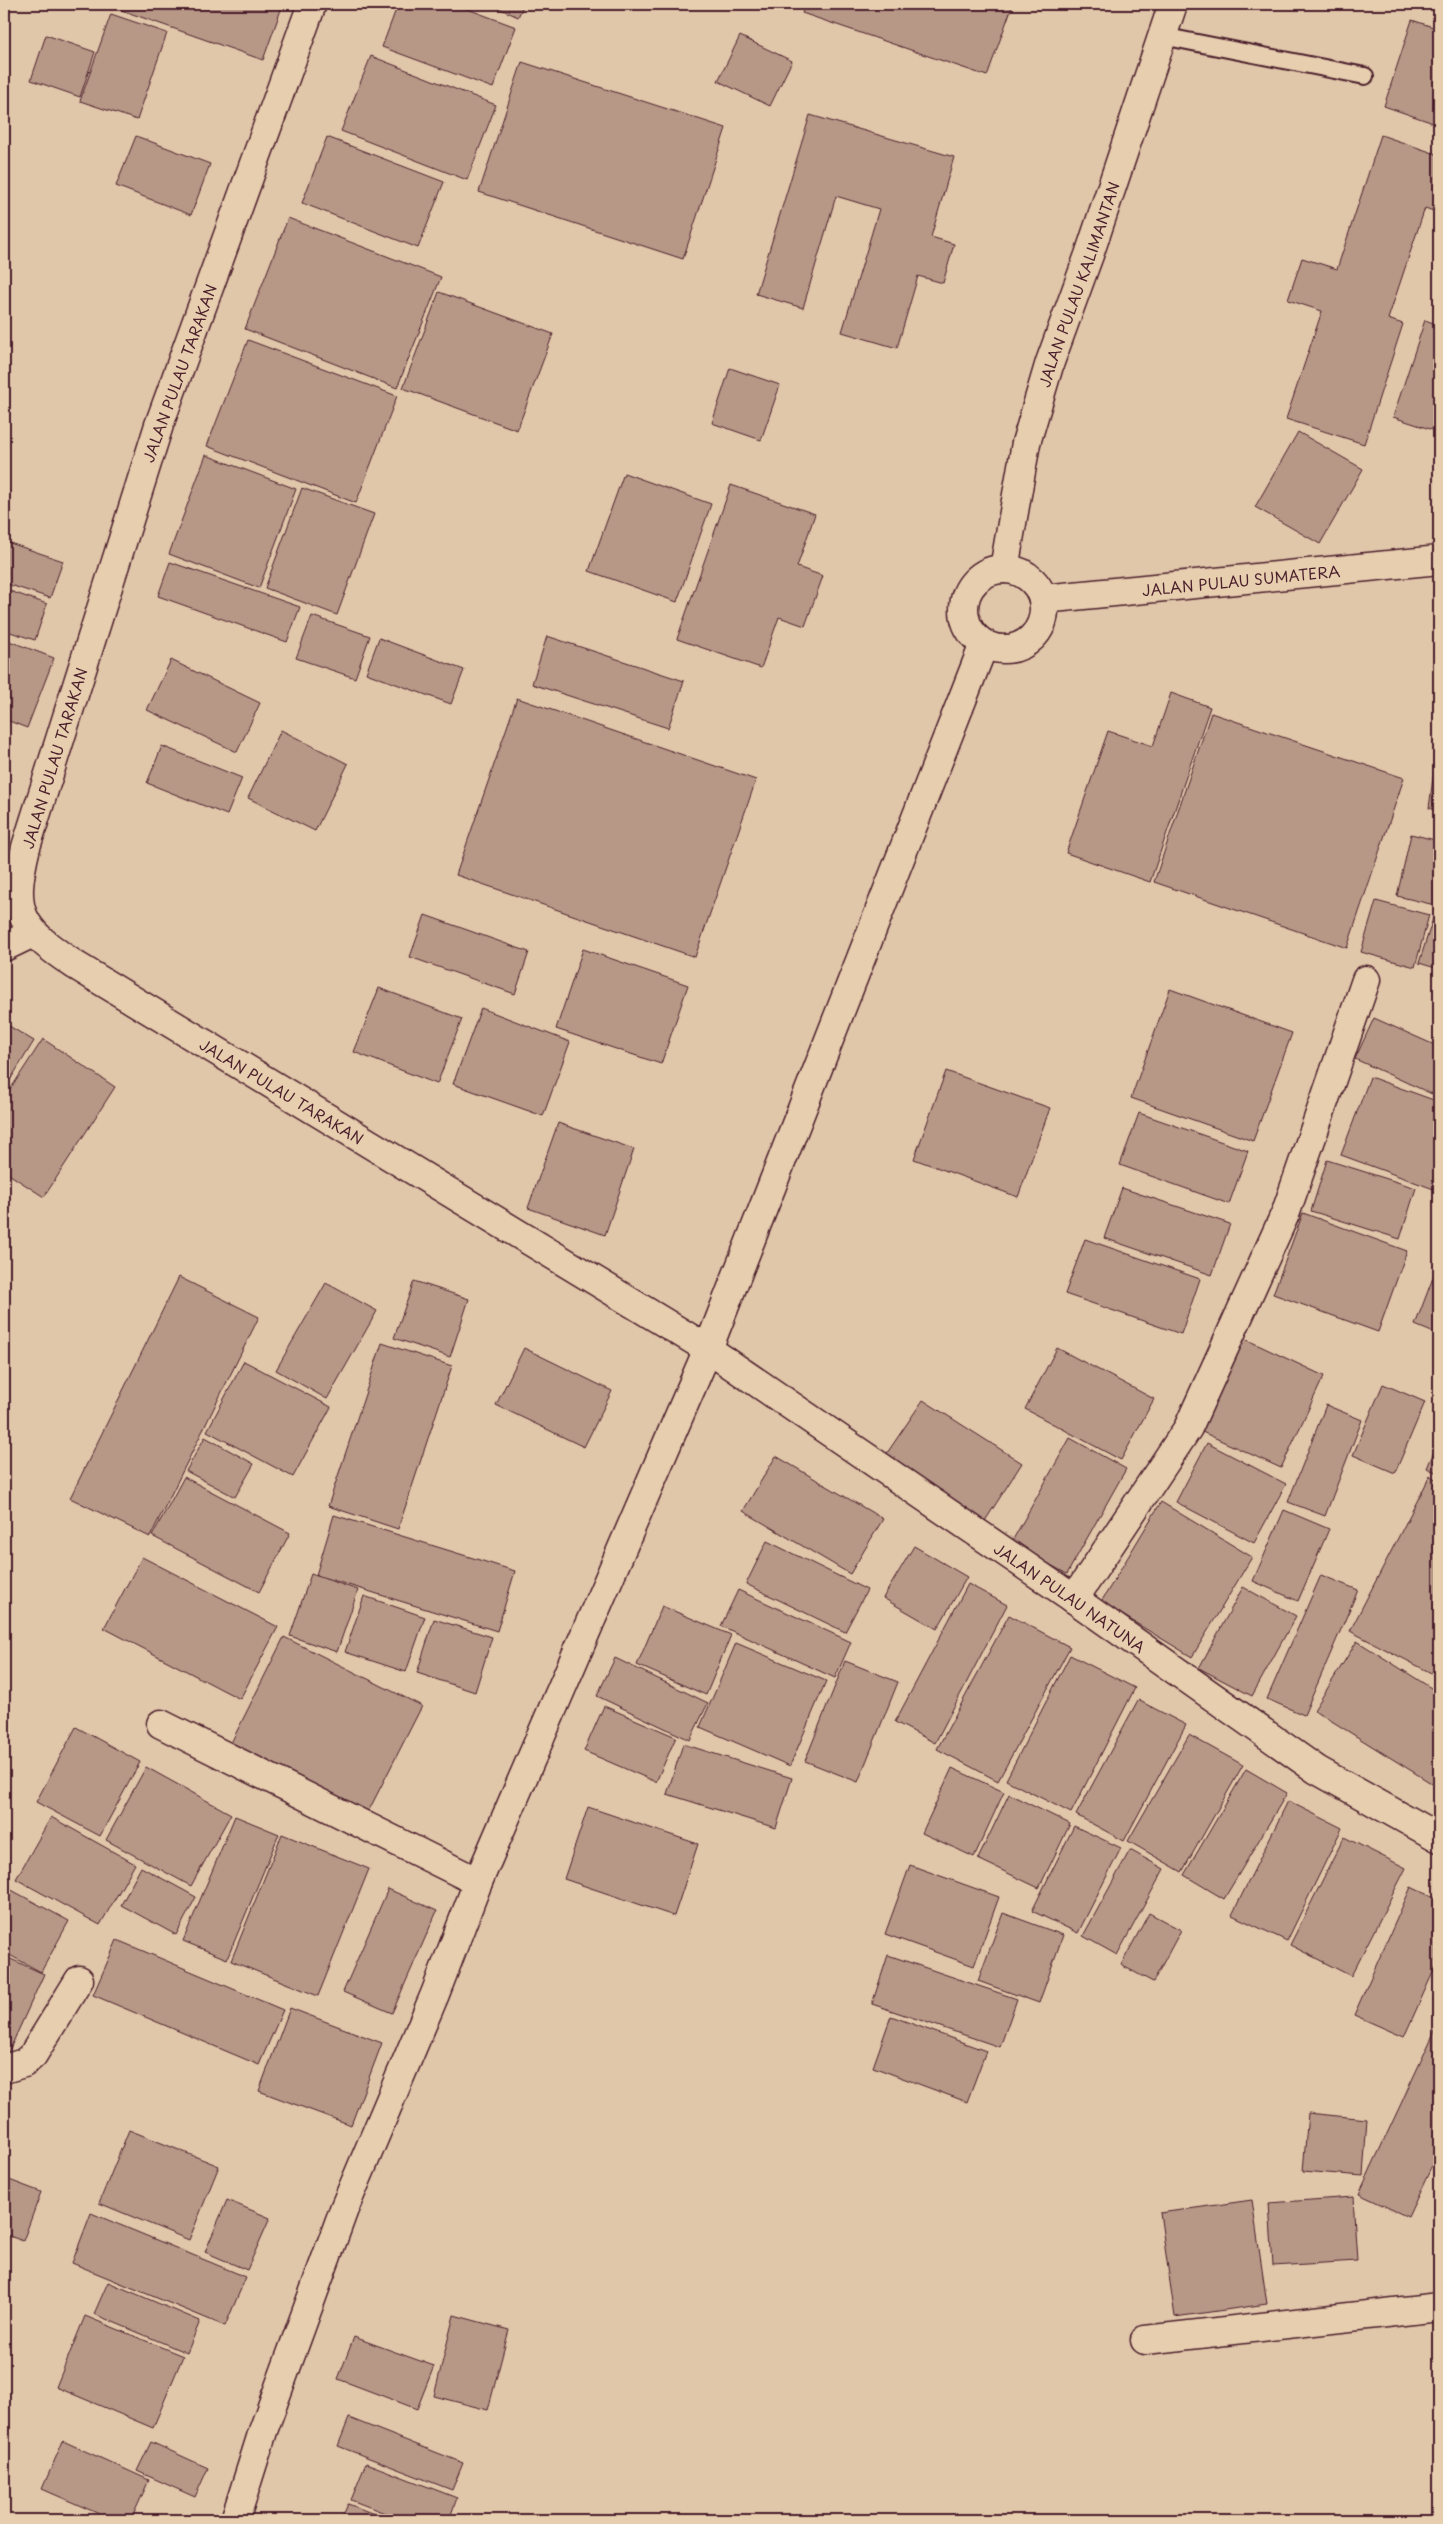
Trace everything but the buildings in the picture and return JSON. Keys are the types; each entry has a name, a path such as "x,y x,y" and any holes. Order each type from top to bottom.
{"main road":[{"name":"JALAN PULAU TARAKAN","path":"312,4 159,425 26,847 18,879 18,901 23,920 49,948 74,965 708,1348"},
{"name":"JALAN PULAU KALIMANTAN","path":"1004,569 1026,443 1050,362 1089,255 1173,4"},
{"name":"JALAN PULAU SUMATERA","path":"1043,598 1439,560"},
{"path":"1004,569 1017,571 1029,578 1038,587 1043,598 1042,626 1034,636 1023,644 1010,649 984,644 974,636 967,625 964,612 966,599 971,587 980,577 991,571 1004,569"},
{"path":"235,2520 263,2431 344,2209 435,1994 478,1882 708,1348 984,644"},
{"path":"4,947 34,933"},
{"path":"1074,1599 1188,1428 1286,1212 1366,980"},
{"name":"JALAN PULAU NATUNA","path":"708,1348 1074,1599 1317,1770 1439,1838"},
{"path":"161,1724 478,1882"},
{"path":"4,2069 24,2063 34,2056 79,1980"},
{"path":"1145,2340 1439,2307"}],"lane":[{"path":"1162,36 1365,76"}]}
